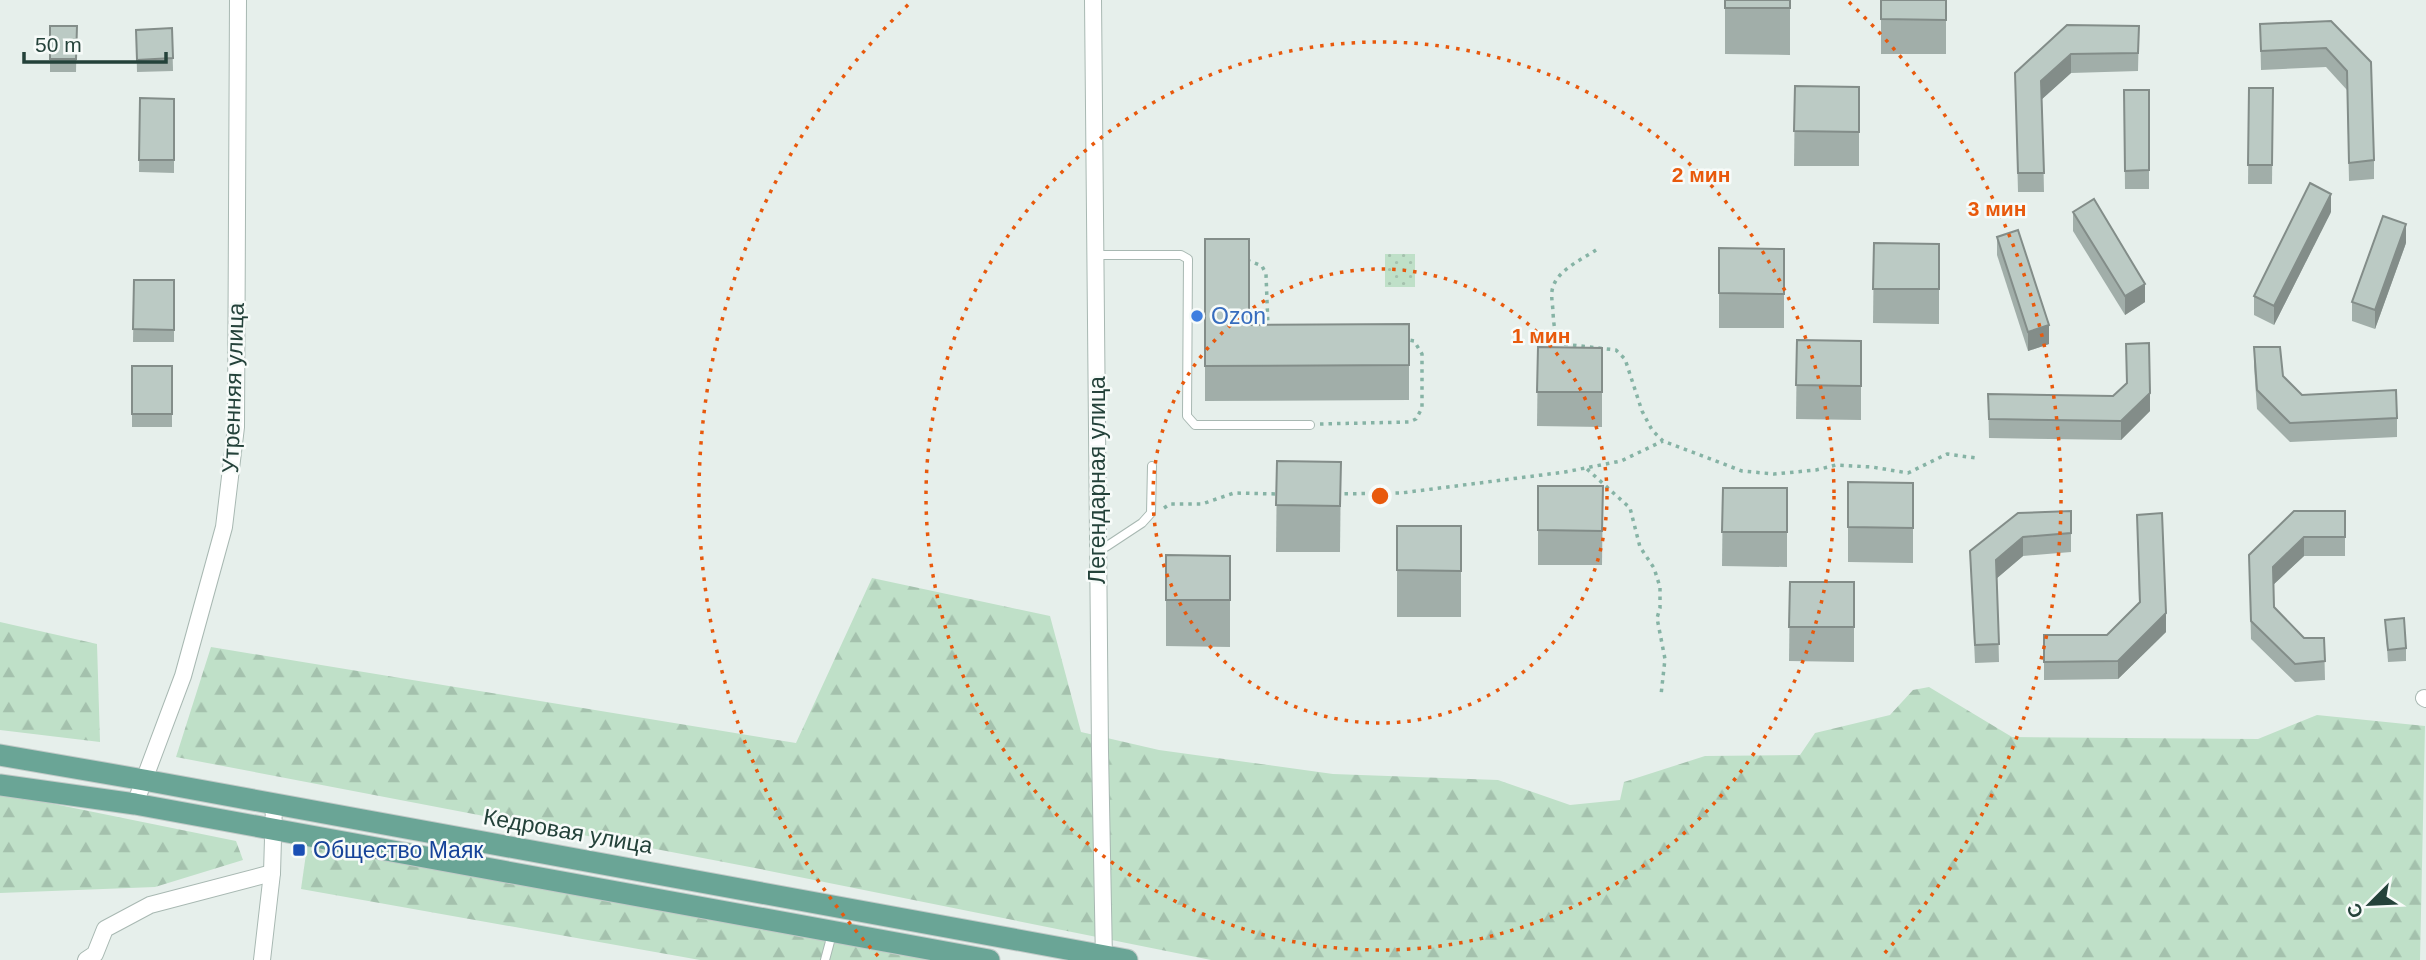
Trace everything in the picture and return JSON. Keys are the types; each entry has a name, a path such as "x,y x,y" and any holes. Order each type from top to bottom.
{"main road":[{"name":"Кедровая улица","path":"0,755 1104,958 1127,960"},
{"path":"0,785 135,804 989,960"}],"street":[{"name":"Утренняя улица","path":"135,804 187,663 224,527 236,426 238,0"},
{"name":"Легендарная улица","path":"1093,0 1104,958"},
{"path":"262,960 272,873 274,804"},
{"path":"86,960 95,954 105,929 150,905 272,873"}],"lane":[{"path":"1096,255 1181,255 1188,259 1187,416 1191,423 1310,425"},
{"path":"1098,552 1142,523 1150,513 1152,466"},
{"path":"825,960 832,931"}],"path":[{"path":"1596,250 1561,273 1552,290 1557,338 1563,344 1616,351 1625,359 1642,411 1652,430 1663,441 1742,471 1774,474 1836,465 1908,473 1947,454 1976,458"},
{"path":"1235,260 1255,261 1262,266 1266,274 1268,339"},
{"path":"1310,425 1409,422 1416,419 1422,408 1422,354 1414,341 1395,339"},
{"path":"1332,494 1401,493 1502,482 1621,461 1663,441"},
{"path":"1586,468 1630,508 1640,547 1654,568 1660,587 1657,618 1665,659 1661,695"},
{"path":"1150,513 1170,505 1202,504 1234,493 1290,494"}],"green space":[{"path":"1385,254 1415,254 1415,287 1385,287"},
{"path":"872,578 1050,616 1081,732 1159,750 1333,774 1498,780 1570,805 1620,800 1624,782 1705,756 1800,755 1815,733 1890,715 1913,690 1929,687 2012,737 2258,739 2317,715 2425,726 2420,960 1211,960 755,868 176,757 211,647 796,743"},
{"path":"0,622 97,644 100,742 0,730"},
{"path":"0,793 236,841 243,860 155,887 0,893"},
{"path":"308,840 962,960 700,960 301,889"}],"building":[{"path":"1725,0 1790,0 1790,8 1725,8"},
{"path":"1881,0 1946,0 1946,20 1881,19"},
{"path":"2331,21 2371,62 2374,160 2349,163 2347,71 2326,48 2261,51 2260,24"},
{"path":"2067,25 2139,26 2138,53 2071,54 2041,81 2044,173 2018,173 2015,73"},
{"path":"50,26 77,26 76,59 50,59"},
{"path":"172,28 173,58 137,60 136,30"},
{"path":"1795,86 1859,87 1859,132 1794,131"},
{"path":"2249,88 2273,88 2272,165 2248,165"},
{"path":"2124,90 2149,90 2149,170 2125,171"},
{"path":"140,98 174,99 174,160 139,160"},
{"path":"2310,183 2331,194 2274,306 2254,296"},
{"path":"2094,199 2145,284 2125,296 2073,212"},
{"path":"2383,216 2406,224 2375,310 2352,302"},
{"path":"2018,230 2049,325 2028,332 1997,237"},
{"path":"1205,239 1249,239 1249,325 1409,324 1409,365 1205,366"},
{"path":"1874,243 1939,244 1939,289 1873,289"},
{"path":"1719,248 1784,249 1784,294 1719,293"},
{"path":"134,280 174,280 174,330 133,329"},
{"path":"1797,340 1861,341 1861,386 1796,385"},
{"path":"2149,343 2150,393 2121,421 1989,419 1988,394 2113,396 2127,383 2126,344"},
{"path":"1538,347 1602,348 1602,392 1537,392"},
{"path":"2254,347 2280,347 2283,376 2302,395 2396,390 2397,418 2290,423 2257,390"},
{"path":"132,366 172,366 172,414 132,414"},
{"path":"1277,461 1341,462 1340,506 1276,505"},
{"path":"1848,482 1913,483 1913,528 1848,527"},
{"path":"1538,486 1603,486 1602,531 1538,530"},
{"path":"1723,488 1787,488 1787,532 1722,532"},
{"path":"2071,511 2071,533 2023,537 1996,560 1999,644 1975,645 1970,551 2018,513"},
{"path":"2294,511 2345,511 2345,537 2304,537 2273,567 2274,607 2304,638 2324,638 2325,661 2295,664 2251,621 2249,555"},
{"path":"2162,513 2166,613 2118,661 2044,662 2044,635 2107,635 2140,602 2137,515"},
{"path":"1397,526 1461,526 1461,571 1397,570"},
{"path":"1166,555 1230,556 1230,600 1166,600"},
{"path":"1790,582 1854,582 1854,627 1789,627"},
{"path":"2404,618 2406,648 2388,650 2385,620"}],"place":[{"name":"Ozon","path":"1197,316"},
{"name":"Общество Маяк","path":"299,850"}]}
